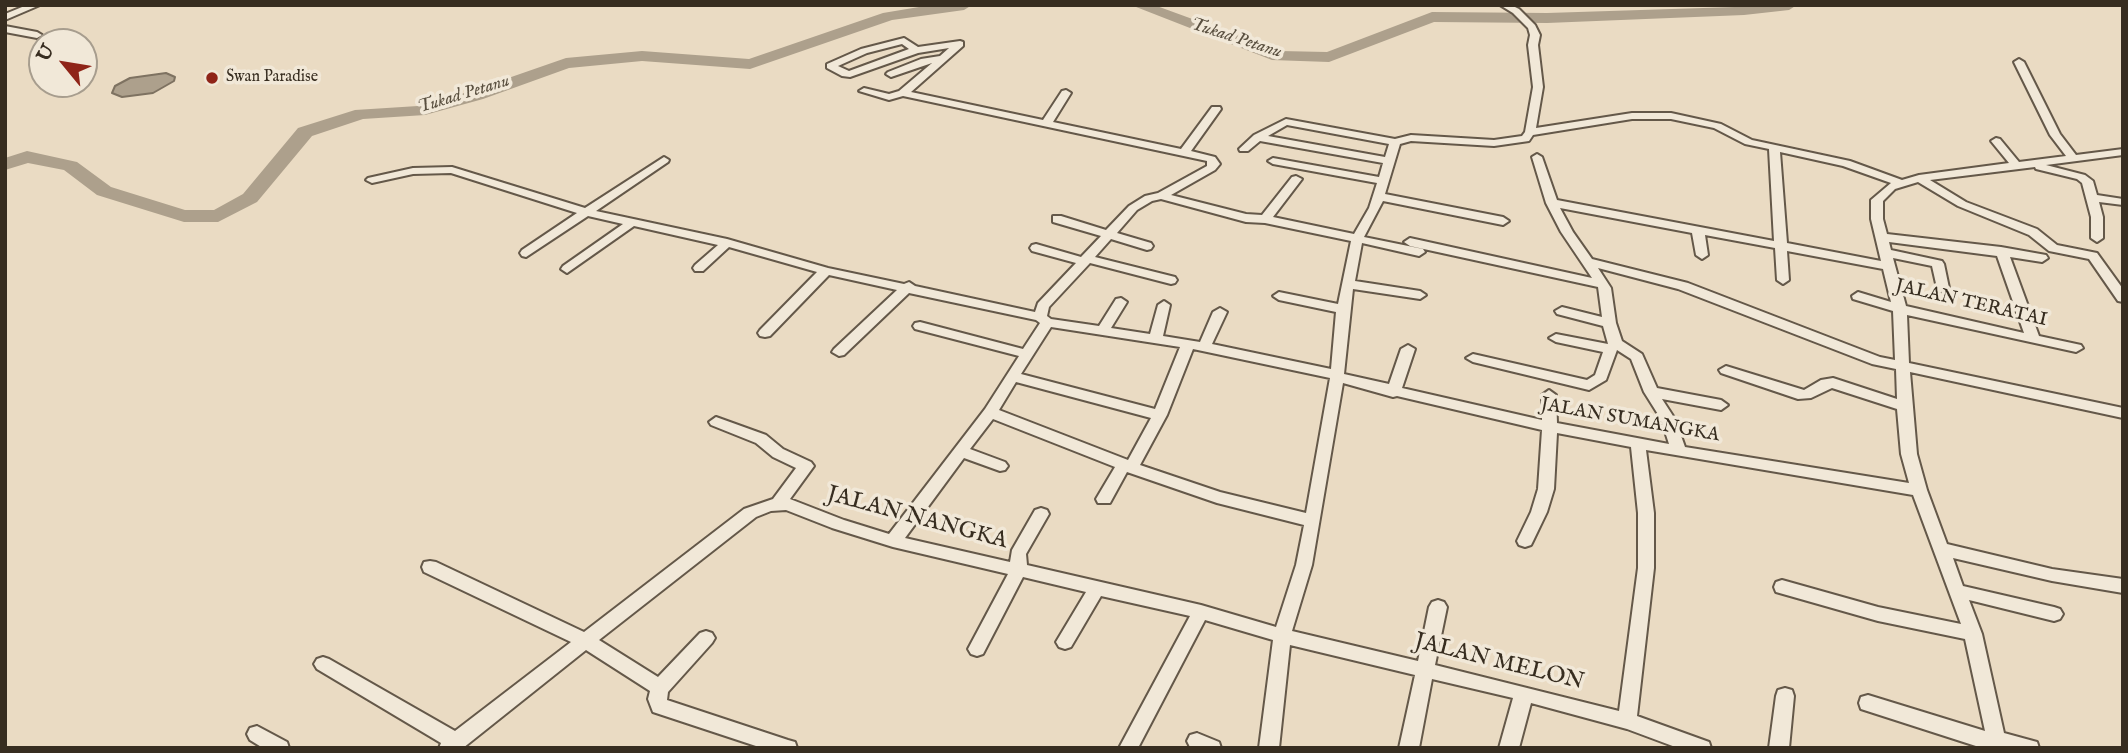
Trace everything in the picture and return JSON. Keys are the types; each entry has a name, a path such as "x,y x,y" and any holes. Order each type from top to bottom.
{"street":[{"path":"5,17 36,5"},
{"path":"1244,149 1258,136 1286,122 1395,142 1410,138 1494,143 1525,139 1530,132 1538,88 1532,27 1516,11 1504,5"},
{"path":"5,29 28,33"},
{"path":"864,91 889,97 903,93 947,58 960,44 916,50 850,74 830,66 864,51 904,41 916,50"},
{"path":"891,74 924,61 947,58"},
{"path":"2019,62 2055,135 2074,159"},
{"path":"893,541 990,412 1027,354 1044,319 1043,306 1133,208 1149,198 1161,196 1214,164 1206,158 903,93"},
{"path":"1046,124 1066,93"},
{"path":"1184,153 1216,109"},
{"path":"1530,132 1632,116 1660,115 1717,126 1745,141 1846,163 1901,183"},
{"path":"1258,136 1388,161"},
{"path":"1996,141 2017,166"},
{"path":"1269,748 1282,636 1304,565 1313,521 1337,376 1348,284 1359,236 1373,213 1395,142"},
{"path":"1774,148 1783,280"},
{"path":"1998,744 1973,634 1919,489 1909,454 1900,310 1877,219 1877,200 1882,193 1901,183 1919,178 2123,152"},
{"path":"1473,358 1549,386 1581,384 1597,382 1614,346 1605,288 1567,232 1552,202 1537,157"},
{"path":"526,253 664,160"},
{"path":"1273,161 1383,181"},
{"path":"2034,164 2084,178 2097,217 2097,238"},
{"name":"JALAN SUMANGKA","path":"372,180 413,171 452,170 589,213 727,243 826,271 908,286 1044,319 1146,341 1203,347 1550,427 1679,451 1919,489"},
{"path":"1919,178 1962,204 2033,232 2053,248 2093,256 2123,298"},
{"path":"1265,219 1296,179"},
{"path":"1161,196 1246,218 1359,236 1600,284"},
{"path":"1377,196 1503,221"},
{"path":"2092,198 2123,202"},
{"path":"1552,202 1781,247 1936,263 1943,288"},
{"path":"1057,219 1147,246"},
{"path":"567,269 633,222"},
{"path":"1698,231 1702,255"},
{"path":"1359,236 1419,252"},
{"path":"1881,237 2042,258"},
{"path":"699,268 727,243"},
{"path":"1036,248 1171,280"},
{"path":"2001,251 2033,338"},
{"path":"1588,262 1675,283 1847,352 1903,367 2123,413"},
{"path":"765,333 826,271"},
{"path":"1348,284 1420,295"},
{"path":"839,352 908,286"},
{"path":"1279,296 1343,309"},
{"name":"JALAN TERATAI","path":"1858,296 1900,310 2076,348"},
{"path":"1102,331 1121,302"},
{"path":"1146,341 1164,304"},
{"path":"1562,311 1609,323"},
{"path":"1203,347 1220,312"},
{"path":"920,326 1027,354"},
{"path":"1556,338 1614,346 1637,357 1651,392 1668,419 1679,451"},
{"path":"1104,499 1160,415 1188,344"},
{"path":"1394,392 1408,349"},
{"path":"1726,370 1798,394 1805,395 1830,383 1904,406"},
{"path":"1012,376 1160,415"},
{"path":"1525,541 1539,512 1546,489 1550,427 1549,386"},
{"path":"1651,392 1721,405"},
{"path":"990,412 1128,466 1217,497 1313,521"},
{"path":"323,664 452,745 750,513 769,505 777,505 807,466 778,453 761,439 716,422"},
{"path":"1627,721 1646,568 1646,513 1638,444"},
{"path":"961,451 1000,466"},
{"name":"JALAN NANGKA","path":"777,505 787,504 893,541 1201,612 1282,636"},
{"path":"976,649 1019,569 1017,554 1041,514"},
{"path":"1942,549 2122,589"},
{"path":"430,567 586,641 660,688"},
{"path":"1782,587 1878,614 1973,634"},
{"path":"1065,642 1097,589"},
{"path":"1958,591 2054,614"},
{"path":"1409,748 1438,607"},
{"path":"1128,748 1201,612"},
{"name":"JALAN MELON","path":"1282,636 1524,693 1627,721 1695,747"},
{"path":"706,638 660,688 657,699 660,706 788,748"},
{"path":"1509,748 1524,693"},
{"path":"1779,748 1785,696"},
{"path":"1868,703 1979,739 2030,748"},
{"path":"257,734 280,748"}],"shaded area":[{"path":"166,73 175,77 174,81 153,93 122,97 112,93 115,86 130,78"}],"waterway":[{"name":"Tukad Petanu","path":"5,164 27,157 70,166 104,191 184,216 218,216 250,198 305,132 361,114 419,111 477,95 566,63 642,56 750,64 889,16 964,5"},
{"name":"Tukad Petanu","path":"1139,5 1278,56 1329,57 1432,17 1547,18 1744,10 1789,5"}],"place":[{"name":"Swan Paradise","path":"212,78"}]}
